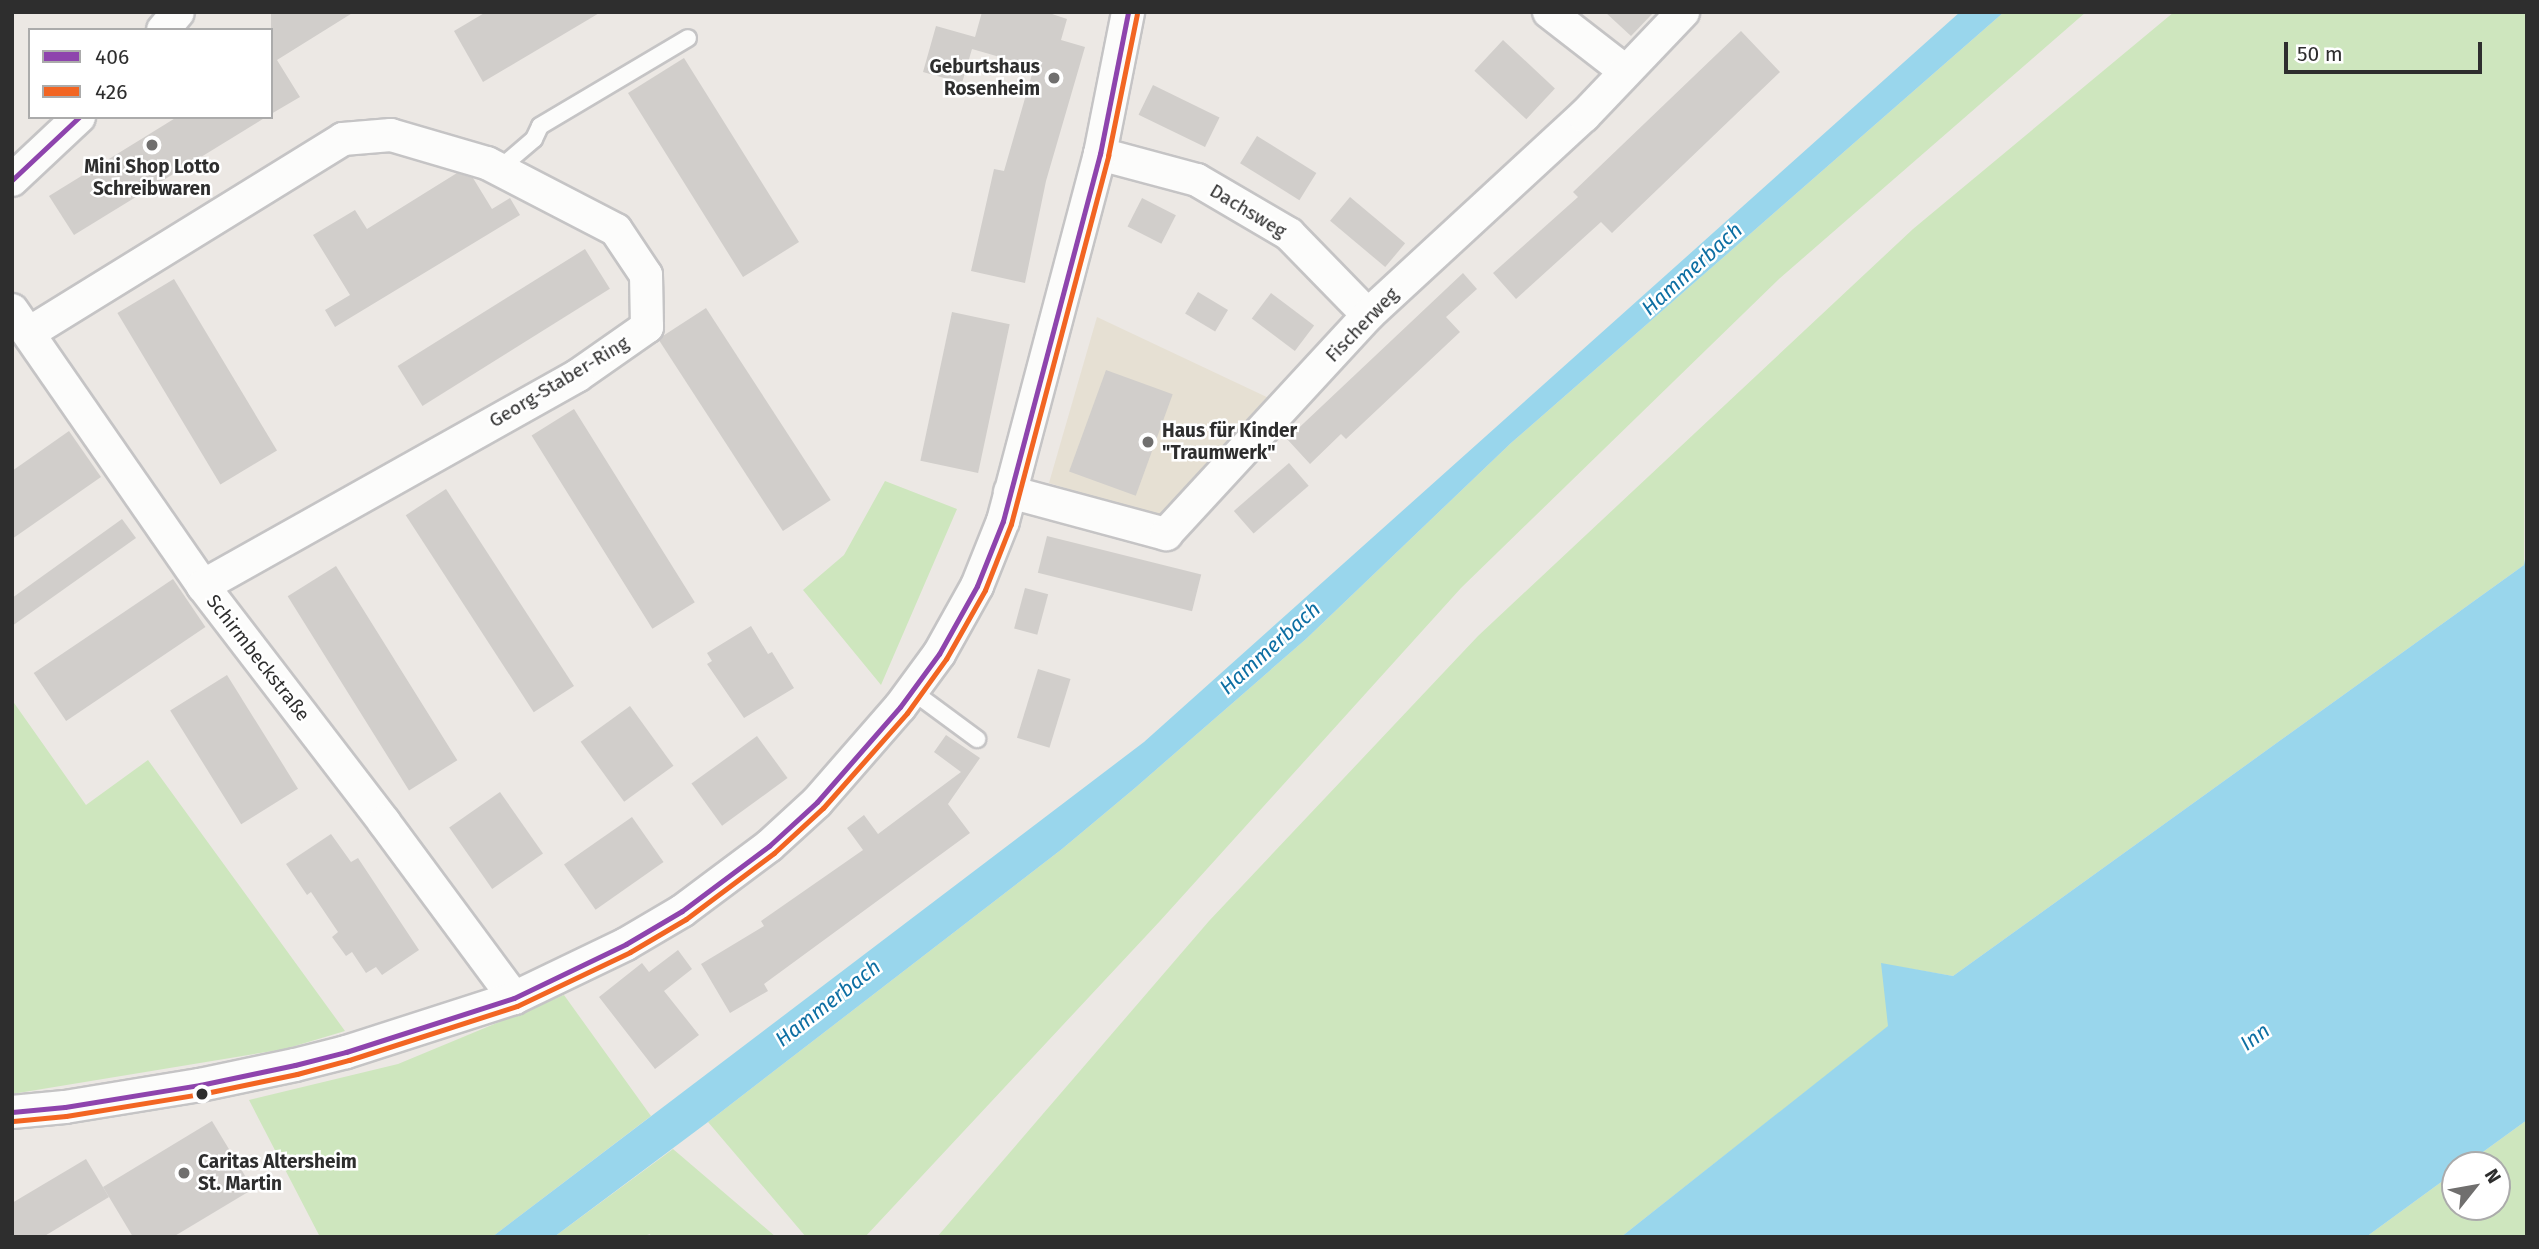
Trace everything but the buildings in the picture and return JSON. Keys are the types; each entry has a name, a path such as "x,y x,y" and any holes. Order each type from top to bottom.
{"street":[{"path":"165,28 178,12"},
{"path":"12,1112 53,1109 200,1085 295,1065 346,1052 514,998 626,944 721,884 817,802 912,691 939,654 977,586 1003,521 1100,154 1128,12"},
{"path":"1549,12 1625,71"},
{"name":"Fischerweg","path":"1010,492 1166,534 1368,315 1584,116 1683,12"},
{"path":"16,168 77,119"},
{"name":"Georg-Staber-Ring","path":"20,322 343,139 391,135 499,169 616,230 646,275 647,327 577,376 203,586"},
{"name":"Dachsweg","path":"1100,154 1197,180 1289,234 1368,315"},
{"name":"Schirmbeckstraße","path":"20,322 203,586 384,822 514,998"}],"lane":[{"path":"499,169 534,139 540,125 688,38"},
{"path":"912,691 977,739"}],"shaded area":[{"name":"Haus für Kinder \"Traumwerk\"","path":"1097,317 1273,400 1161,518 1049,483"}],"green space":[{"path":"2004,12 2086,12 1779,279 1461,588 1160,921 865,1237 806,1237 708,1122 1062,849 1135,788 1306,639 1511,443"},
{"path":"2174,12 2527,12 2524,565 1953,976 1882,964 1889,1026 1621,1237 937,1237 1209,921 1478,636 1913,229"},
{"path":"885,481 957,509 881,685 803,590 844,555"},
{"path":"12,700 86,805 148,760 345,1031 285,1049 12,1094"},
{"path":"564,995 651,1116 492,1237 320,1237 249,1100 398,1064"},
{"path":"2527,1120 2527,1237 2366,1237 2441,1182 2441,1221 2511,1221 2511,1151 2484,1151"},
{"path":"673,1149 776,1237 651,1237 650,1234 641,1237 554,1237"}],"water":[{"name":"Hammerbach","path":"1960,12 2004,12 1511,443 1306,639 1062,849 554,1237 492,1237 1144,742"},
{"name":"Inn","path":"2527,547 2527,1120 2484,1151 2441,1151 2441,1182 2366,1237 1621,1237 1888,1026 1881,963 1953,976 2524,565"}],"transit line":[{"name":"406","path":"12,1112 65,1107 200,1085 295,1065 346,1052 514,998 626,944 682,911 769,846 817,802 900,707 939,654 977,586 1003,521 1100,154 1128,12"},
{"name":"426","path":"13,1121 66,1116 201,1094 297,1074 517,1006 630,952 686,919 774,853 823,808 907,713 946,659 985,590 1011,524 1108,156 1137,14"},
{"name":"406","path":"12,180 77,119"}],"place":[{"name":"Geburtshaus Rosenheim","path":"1054,78"},
{"name":"Mini Shop Lotto Schreibwaren","path":"152,145"},
{"name":"Haus für Kinder \"Traumwerk\"","path":"1148,442"},
{"name":"Caritas Altersheim St. Martin","path":"184,1173"}]}
